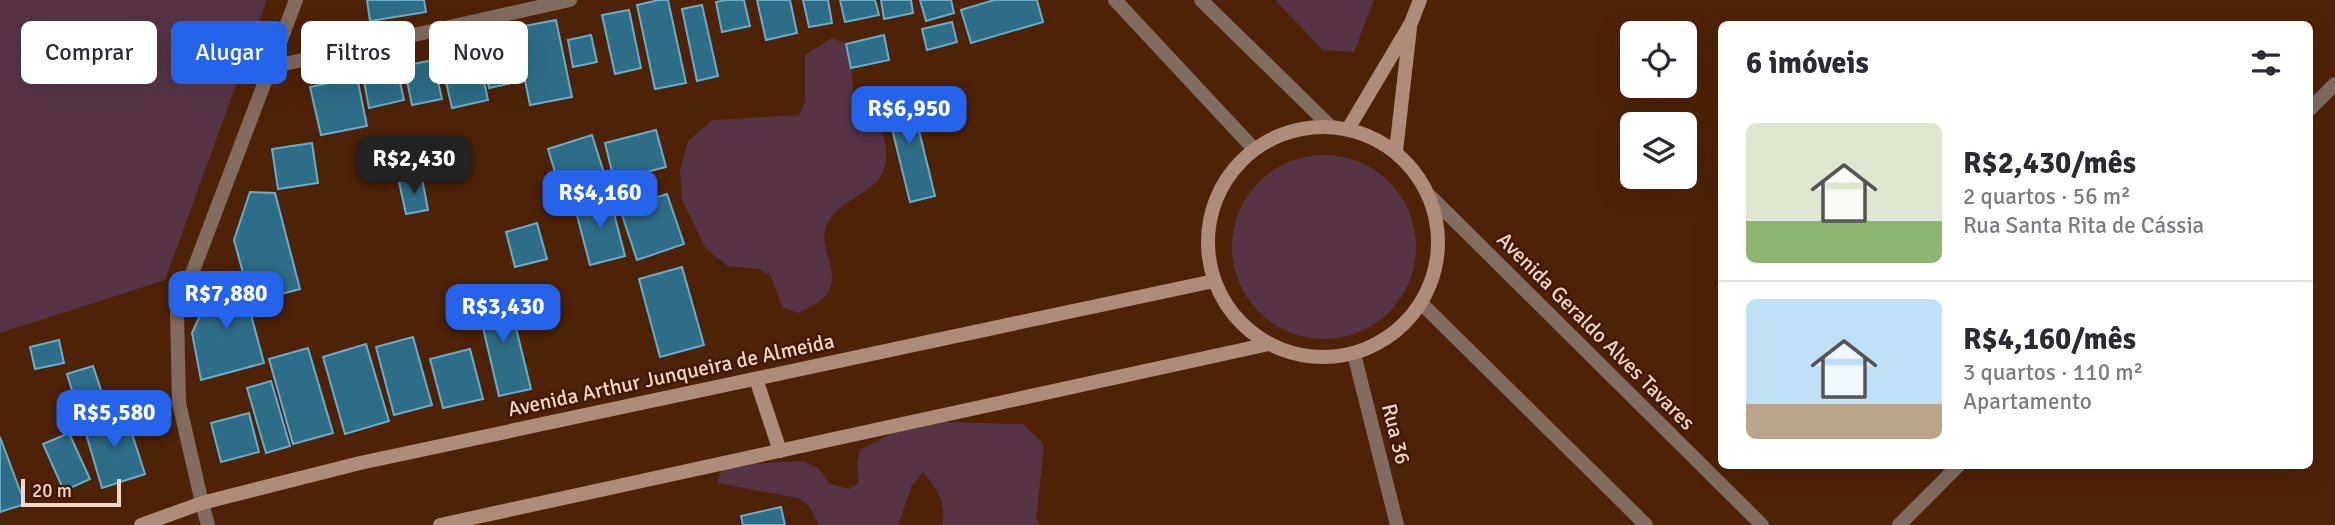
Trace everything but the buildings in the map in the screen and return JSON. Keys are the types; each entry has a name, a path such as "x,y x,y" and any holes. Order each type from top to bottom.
{"main road":[{"path":"1349,129 1411,23 1420,0"},
{"path":"1396,151 1411,23"},
{"path":"1330,126 1349,129 1396,151 1422,180 1431,197 1440,233 1436,270 1422,304 1396,332 1381,343 1354,354 1325,358 1269,344 1245,328 1226,307 1214,281 1206,245 1212,209 1227,176 1254,149 1290,131 1330,126"},
{"name":"Avenida Arthur Junqueira de Almeida","path":"141,525 202,503 360,463 1214,281"},
{"path":"440,525 1269,344"},
{"path":"756,379 780,451"}],"street":[{"path":"287,24 296,0"},
{"path":"287,63 570,0"},
{"path":"1115,0 1254,149"},
{"path":"1201,0 1330,126"},
{"path":"208,525 179,404 177,313 265,84"},
{"path":"2313,106 2335,84"},
{"name":"Avenida Geraldo Alves Tavares","path":"1431,197 1762,525"},
{"path":"1422,304 1646,525"},
{"name":"Rua 36","path":"1354,354 1397,525"},
{"path":"1899,525 1955,469"}],"shaded area":[{"path":"0,0 267,0 259,21 171,21 171,84 236,84 165,280 0,333"},
{"path":"1275,0 1374,0 1354,52 1323,50"},
{"path":"832,38 846,44 850,52 854,102 879,123 884,137 886,160 878,180 835,212 830,219 824,236 831,270 831,286 826,295 799,313 782,307 771,276 759,269 728,266 706,249 682,200 680,170 688,141 713,120 799,115 805,102 805,55"},
{"path":"1324,155 1359,162 1375,170 1389,182 1401,196 1409,212 1416,247 1409,282 1401,298 1389,312 1375,324 1359,332 1324,339 1289,332 1273,324 1259,312 1247,298 1239,282 1232,247 1239,212 1247,196 1259,182 1273,170 1289,162"},
{"path":"942,422 1023,424 1041,441 1044,447 1036,518 1040,525 942,525 940,497 923,472 912,485 898,525 819,525 809,506 798,498 717,483 721,471 733,465 803,461 818,468 830,484 849,489 859,482 857,464 860,450 890,434"}]}
